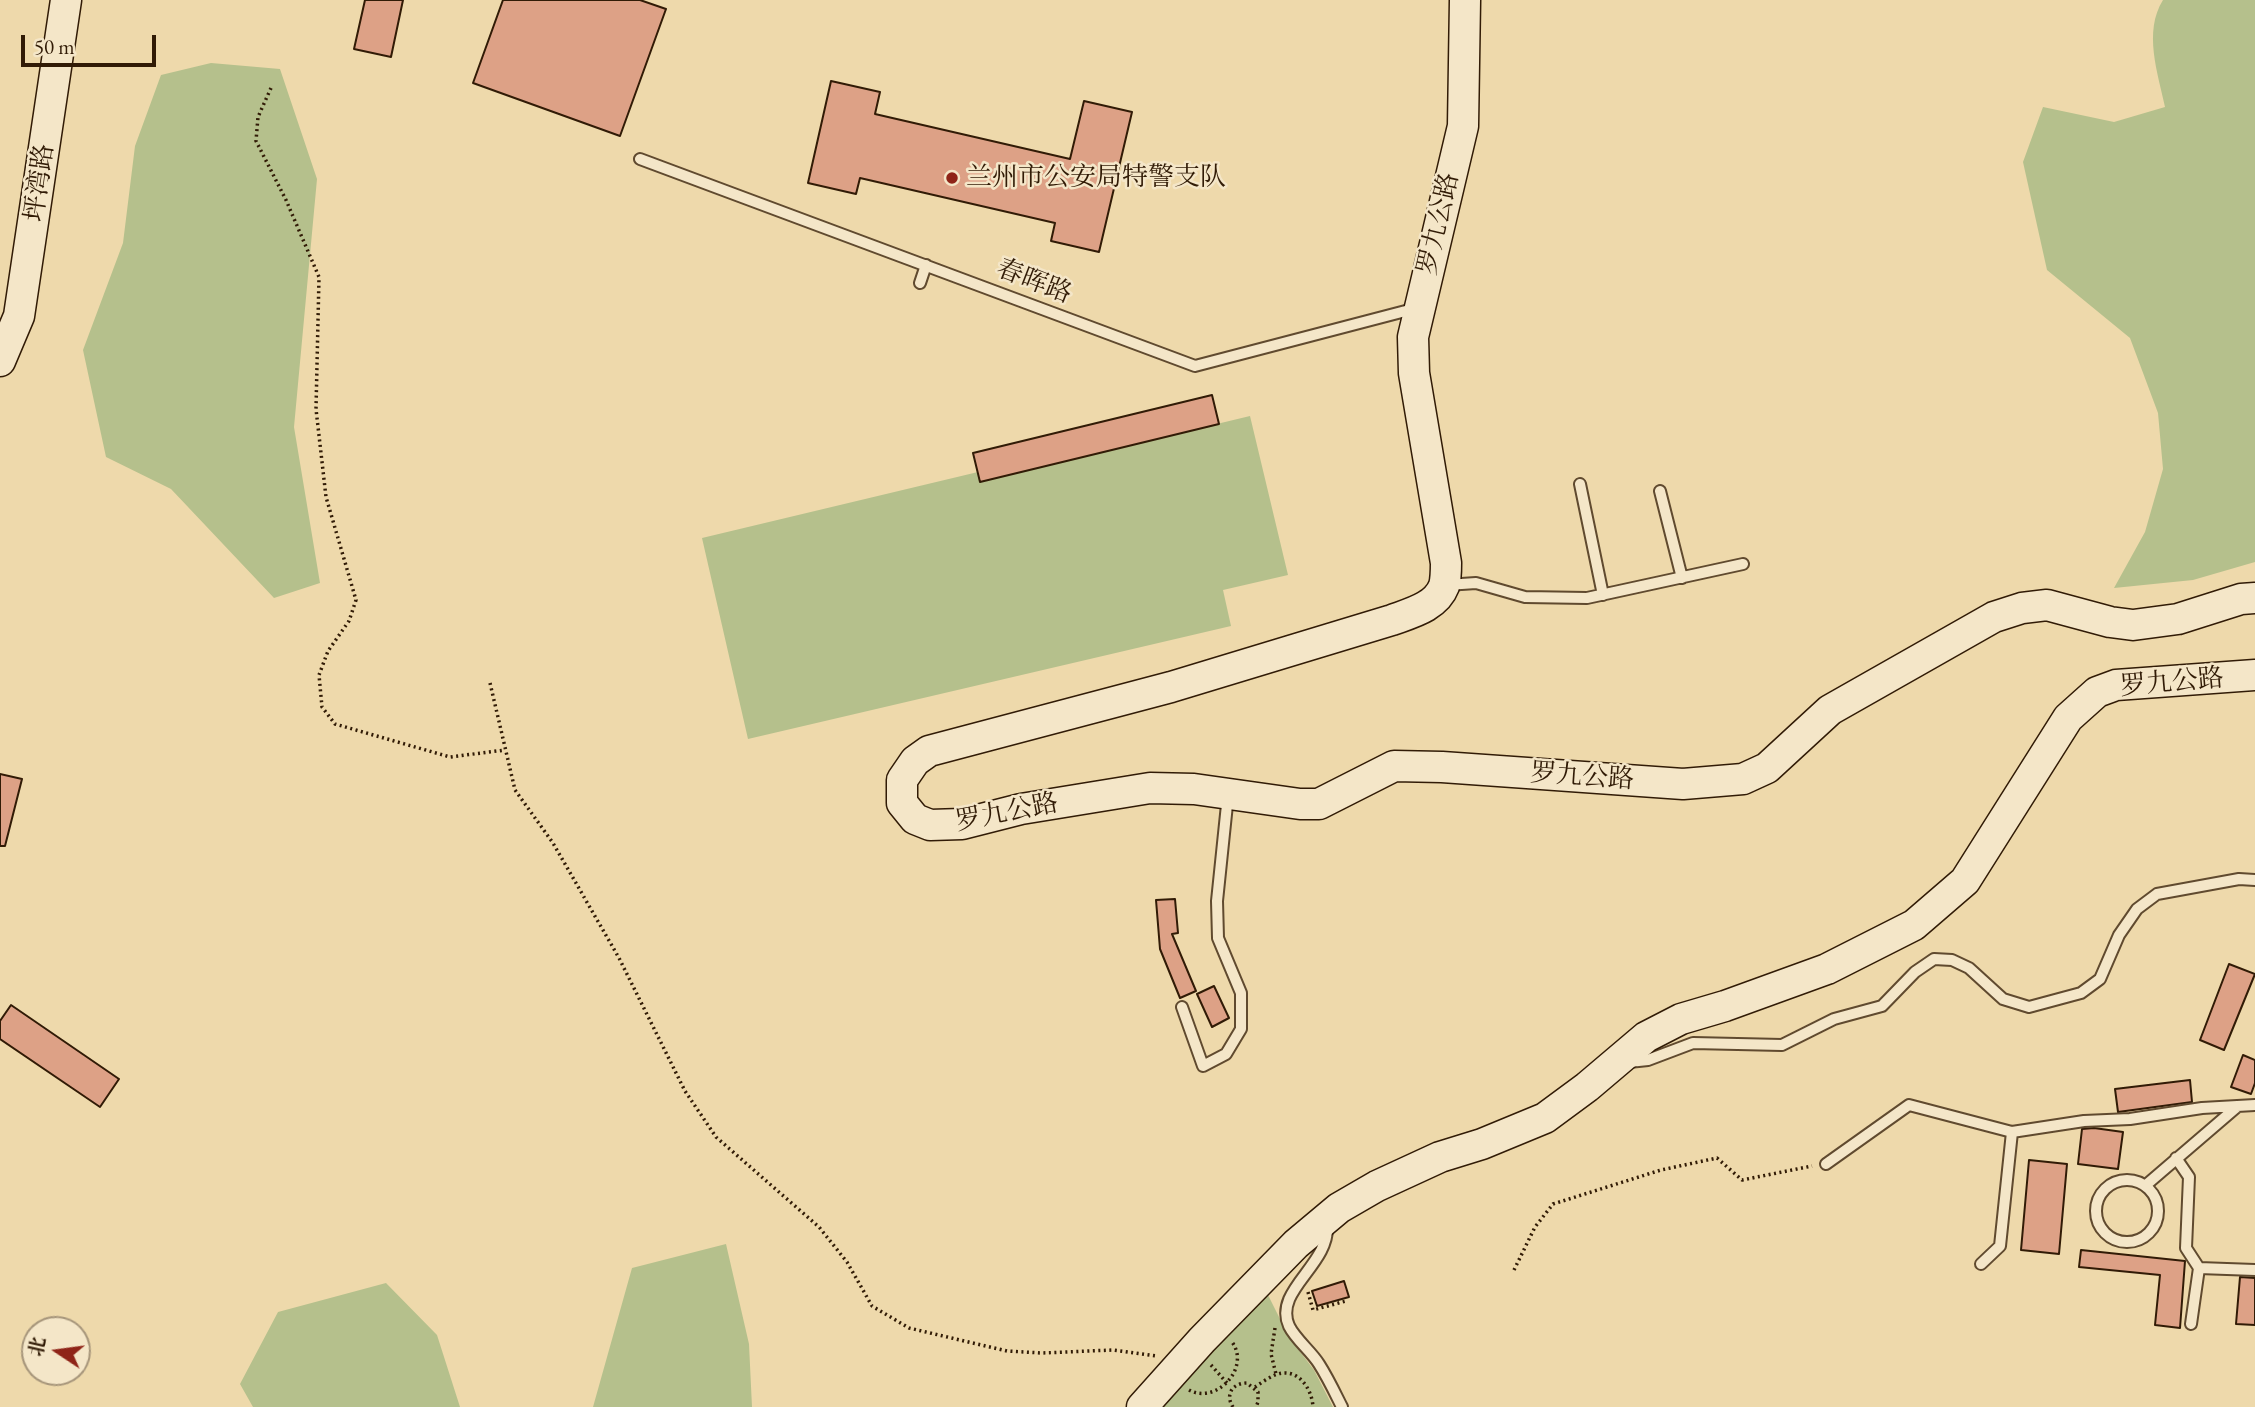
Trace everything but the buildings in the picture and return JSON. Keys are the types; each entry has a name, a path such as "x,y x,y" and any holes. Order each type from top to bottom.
{"street":[{"name":"坪湾路","path":"0,361 19,316 65,0"},
{"name":"罗九公路","path":"1465,0 1462,126 1413,337 1413,373 1444,547 1444,585 1436,598 1420,610 1392,620 1171,687 929,751 915,761 902,780 902,803 915,819 930,825 962,824 1021,809 1150,788 1194,789 1300,804 1320,804 1394,766 1683,784 1743,779 1767,768 1830,710 1994,617 2022,608 2047,605 2110,622 2133,625 2178,619 2241,599 2255,598"},
{"name":"罗九公路","path":"1142,1407 1193,1371 1296,1244 1339,1208 1377,1186 1440,1157 1482,1144 1545,1118 1646,1037 1681,1018 1725,1006 1827,969 1914,925 1965,881 2068,718 2097,692 2116,685 2255,675"}],"lane":[{"name":"春晖路","path":"640,159 1195,366 1420,308"},
{"path":"919,283 926,265"},
{"path":"1580,484 1603,595"},
{"path":"1660,491 1682,578"},
{"path":"1444,585 1476,583 1525,597 1587,598 1743,564"},
{"path":"1182,1007 1203,1066 1226,1054 1241,1029 1241,993 1218,938 1217,901 1228,793"},
{"path":"1613,1063 1648,1060 1693,1043 1782,1045 1834,1019 1882,1006 1915,972 1934,959 1952,960 1969,968 2003,999 2029,1007 2081,993 2100,979 2119,935 2137,909 2157,894 2239,879 2255,880"},
{"path":"1826,1164 1909,1105 2012,1132 2084,1121 2130,1119 2202,1108 2255,1105"},
{"path":"2146,1185 2238,1106"},
{"path":"1981,1264 2000,1246 2012,1132"},
{"path":"2176,1158 2189,1177 2186,1248 2199,1268 2191,1324"},
{"path":"2126,1179 2146,1185 2153,1192 2159,1212 2151,1231 2134,1241 2124,1242 2105,1233 2096,1215 2096,1204 2100,1195 2116,1181 2126,1179"},
{"path":"1326,1218 1327,1233 1323,1250 1293,1289 1286,1308 1289,1325 1319,1364 1342,1407"},
{"path":"2199,1268 2255,1270"}],"path":[{"path":"271,88 258,117 256,141 286,200 319,277 316,409 326,497 356,600 349,621 328,651 319,675 322,707 335,724 450,757 505,750"},
{"path":"489,683 515,790 553,843 619,958 685,1091 716,1137 819,1227 847,1262 872,1306 909,1328 1007,1351 1042,1353 1113,1350 1193,1371 1227,1382 1233,1388"},
{"path":"1514,1270 1535,1227 1553,1204 1661,1170 1717,1158 1742,1180 1826,1164"},
{"path":"1304,1277 1313,1310 1346,1301"},
{"path":"1276,1374 1270,1354 1273,1333 1286,1308"},
{"path":"1193,1371 1195,1394 1208,1394 1220,1389 1231,1379 1236,1361 1236,1348 1230,1340"},
{"path":"1233,1407 1229,1396 1233,1388 1242,1383 1255,1387 1276,1374 1285,1373 1296,1375 1305,1383 1312,1396 1313,1407"},
{"path":"1255,1387 1259,1396 1256,1407"}],"green space":[{"path":"2163,0 2255,0 2255,562 2193,580 2114,588 2145,532 2163,469 2158,413 2130,338 2047,270 2023,162 2043,107 2114,122 2165,107 2153,39 2157,12"},
{"path":"211,63 280,69 317,179 294,427 320,583 274,598 171,489 106,457 83,350 123,243 135,146 161,75"},
{"path":"1250,416 1288,575 1223,590 1231,626 748,739 702,538 978,472 980,481"},
{"path":"726,1244 749,1344 752,1407 593,1407 632,1268"},
{"path":"386,1283 437,1335 460,1407 253,1407 240,1384 278,1312"},
{"path":"1266,1291 1289,1337 1314,1370 1333,1407 1163,1407"}],"place":[{"name":"兰州市公安局特警支队","path":"952,178"}]}
